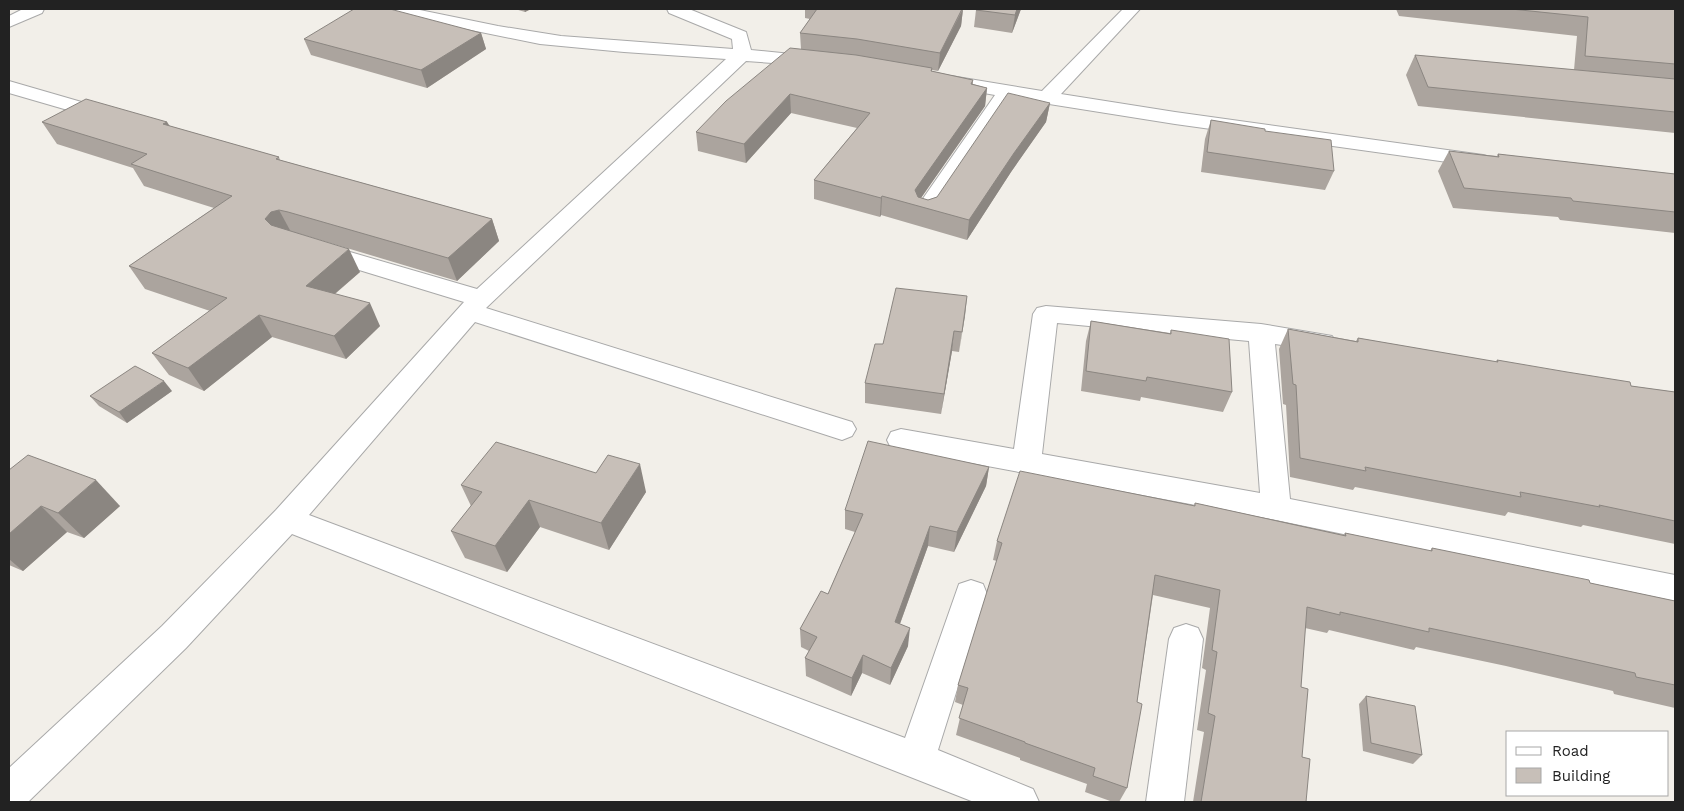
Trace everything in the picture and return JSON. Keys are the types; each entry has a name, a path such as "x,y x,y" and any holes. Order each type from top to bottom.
{"street":[{"path":"9,22 36,9"},
{"path":"393,9 518,36 562,42 743,53 837,63"},
{"path":"675,9 740,36 743,53"},
{"path":"1047,97 1132,9"},
{"path":"471,26 491,12"},
{"path":"9,794 174,638 287,519 475,306 743,53"},
{"path":"931,78 1007,92 1175,118 1497,162"},
{"path":"9,87 131,122"},
{"path":"926,210 1007,92"},
{"path":"300,244 475,306 842,429"},
{"path":"1026,463 1046,314 1261,333 1350,346"},
{"path":"1261,333 1276,508"},
{"path":"901,440 1276,508 1675,589"},
{"path":"287,519 916,760 1020,802"},
{"path":"916,760 971,594"},
{"path":"1165,802 1186,638"}],"building":[{"path":"354,9 390,9 481,33 421,70 304,39"},
{"path":"817,9 962,9 940,53 857,39 800,33"},
{"path":"976,9 1017,9 1015,15"},
{"path":"1511,9 1675,9 1675,64 1585,56 1588,17"},
{"path":"790,48 856,55 932,68 931,71 973,80 971,84 987,88 915,190 918,197 928,200 937,197 1008,93 1050,103 969,220 814,180 870,113 790,94 744,144 696,132 726,101"},
{"path":"1415,55 1675,79 1675,112 1428,87"},
{"path":"86,99 167,122 163,124 279,157 276,159 492,219 448,258 288,212 279,210 271,212 265,219 271,225 349,249 306,286 370,303 334,336 259,315 188,368 152,353 227,298 129,266 232,196 131,164 147,154 42,122"},
{"path":"1211,120 1265,129 1265,131 1331,140 1334,171 1207,152"},
{"path":"1449,151 1499,157 1498,154 1675,174 1675,212 1573,201 1571,198 1464,188"},
{"path":"896,288 967,296 962,332 954,331 944,394 865,383 875,344 883,344"},
{"path":"1091,321 1171,334 1171,330 1229,339 1232,392 1147,377 1146,381 1086,371"},
{"path":"1288,329 1358,342 1358,338 1498,362 1497,360 1630,382 1631,386 1675,392 1675,521 1599,505 1600,507 1520,492 1521,497 1365,467 1366,471 1300,458 1296,385 1293,384"},
{"path":"135,366 164,381 119,412 90,396"},
{"path":"868,441 989,467 957,532 930,526 895,622 910,628 891,668 863,655 852,678 805,658 817,637 800,629 821,591 828,594 863,514 845,510"},
{"path":"496,442 596,473 608,455 640,464 601,523 529,500 495,546 451,531 482,492 461,485"},
{"path":"28,455 96,480 58,513 41,506 9,534 9,470"},
{"path":"1020,471 1195,506 1195,503 1346,536 1345,533 1432,551 1432,548 1589,580 1590,583 1675,601 1675,685 1636,677 1635,673 1524,648 1429,628 1429,632 1340,612 1340,615 1307,607 1301,687 1308,689 1302,757 1310,759 1306,802 1201,802 1215,716 1208,713 1217,652 1212,650 1220,590 1155,575 1137,702 1142,704 1127,788 1093,776 1095,768 959,718 968,688 958,685 1002,543 997,541"},
{"path":"1366,696 1415,706 1422,755 1371,743"}]}
